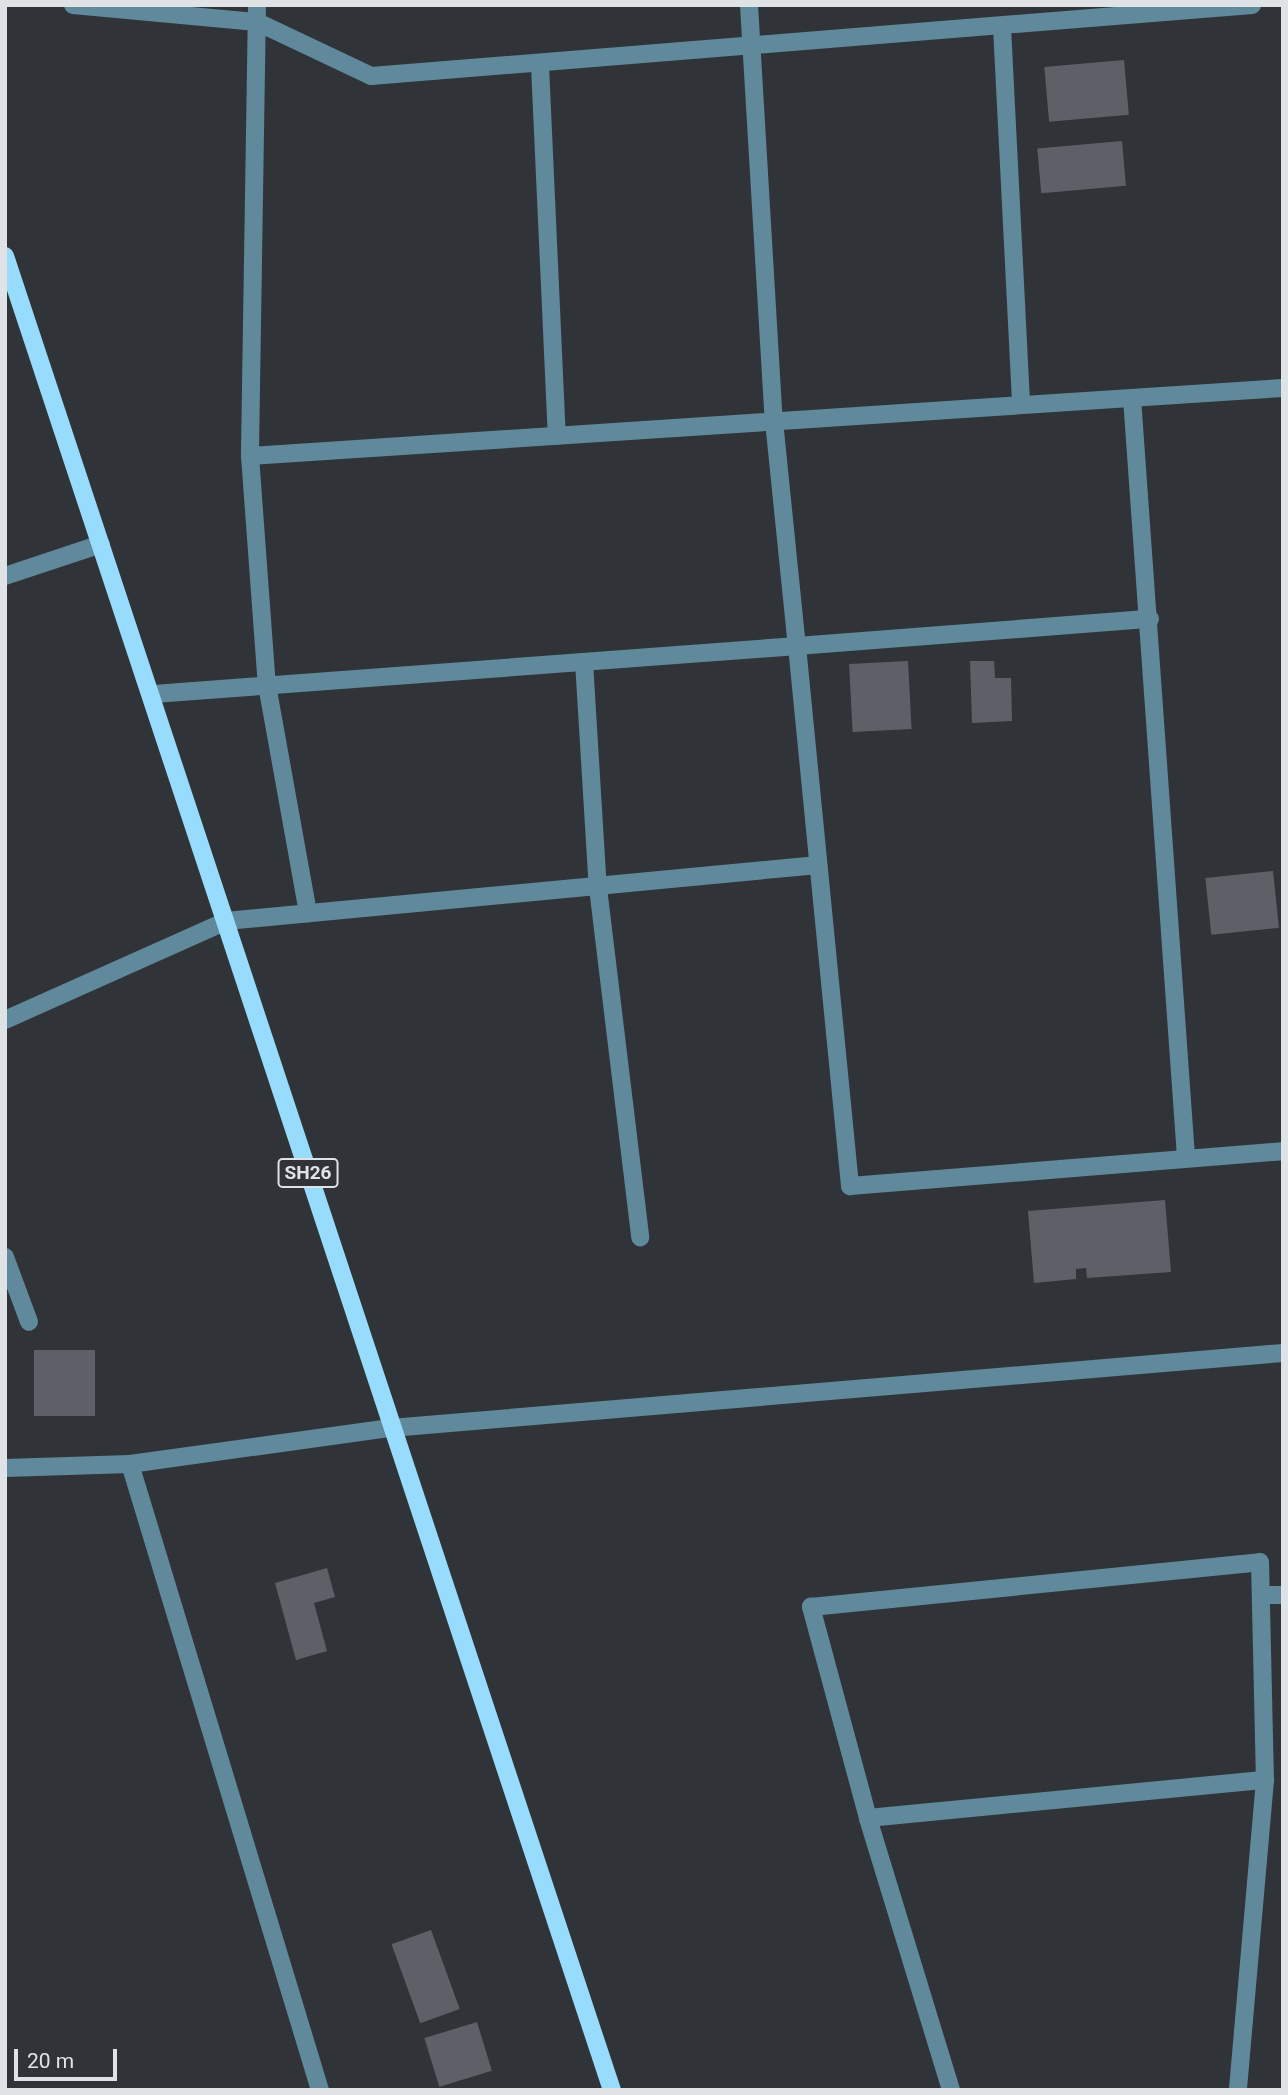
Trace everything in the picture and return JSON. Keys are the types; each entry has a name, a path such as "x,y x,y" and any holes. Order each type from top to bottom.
{"main road":[{"name":"SH26","path":"5,256 153,694 391,1428 612,2090"}],"street":[{"path":"73,5 257,14 371,76 541,66 1252,5"},
{"path":"749,5 774,421 850,1186 1186,1156 1283,1151"},
{"path":"257,14 250,456 267,685 308,913"},
{"path":"1002,27 1021,405"},
{"path":"541,66 557,436"},
{"path":"250,456 1283,388"},
{"path":"1132,398 1150,619 1186,1156"},
{"path":"5,576 101,544"},
{"path":"153,694 1150,619"},
{"path":"584,662 598,888 640,1237"},
{"path":"5,1020 226,921 598,888 818,865"},
{"path":"5,1257 29,1322"},
{"path":"5,1468 130,1464 391,1428 1283,1353"},
{"path":"130,1464 320,2090"},
{"path":"951,2090 868,1818 811,1607 1260,1562 1265,1780 1238,2090"},
{"path":"1261,1595 1283,1595"},
{"path":"868,1818 1265,1780"}],"building":[{"path":"1124,60 1129,115 1049,122 1044,67"},
{"path":"1122,141 1126,186 1041,193 1037,148"},
{"path":"908,661 912,729 853,732 849,664"},
{"path":"970,661 994,661 995,678 1011,678 1012,721 972,723"},
{"path":"1273,871 1279,928 1211,935 1205,878"},
{"path":"1165,1200 1171,1272 1087,1278 1086,1268 1076,1269 1076,1279 1034,1283 1028,1211"},
{"path":"34,1350 95,1350 95,1416 34,1416"},
{"path":"327,1568 335,1597 314,1603 327,1651 296,1660 275,1583"},
{"path":"431,1930 460,2009 420,2023 392,1944"},
{"path":"477,2022 492,2071 439,2087 424,2038"}]}
